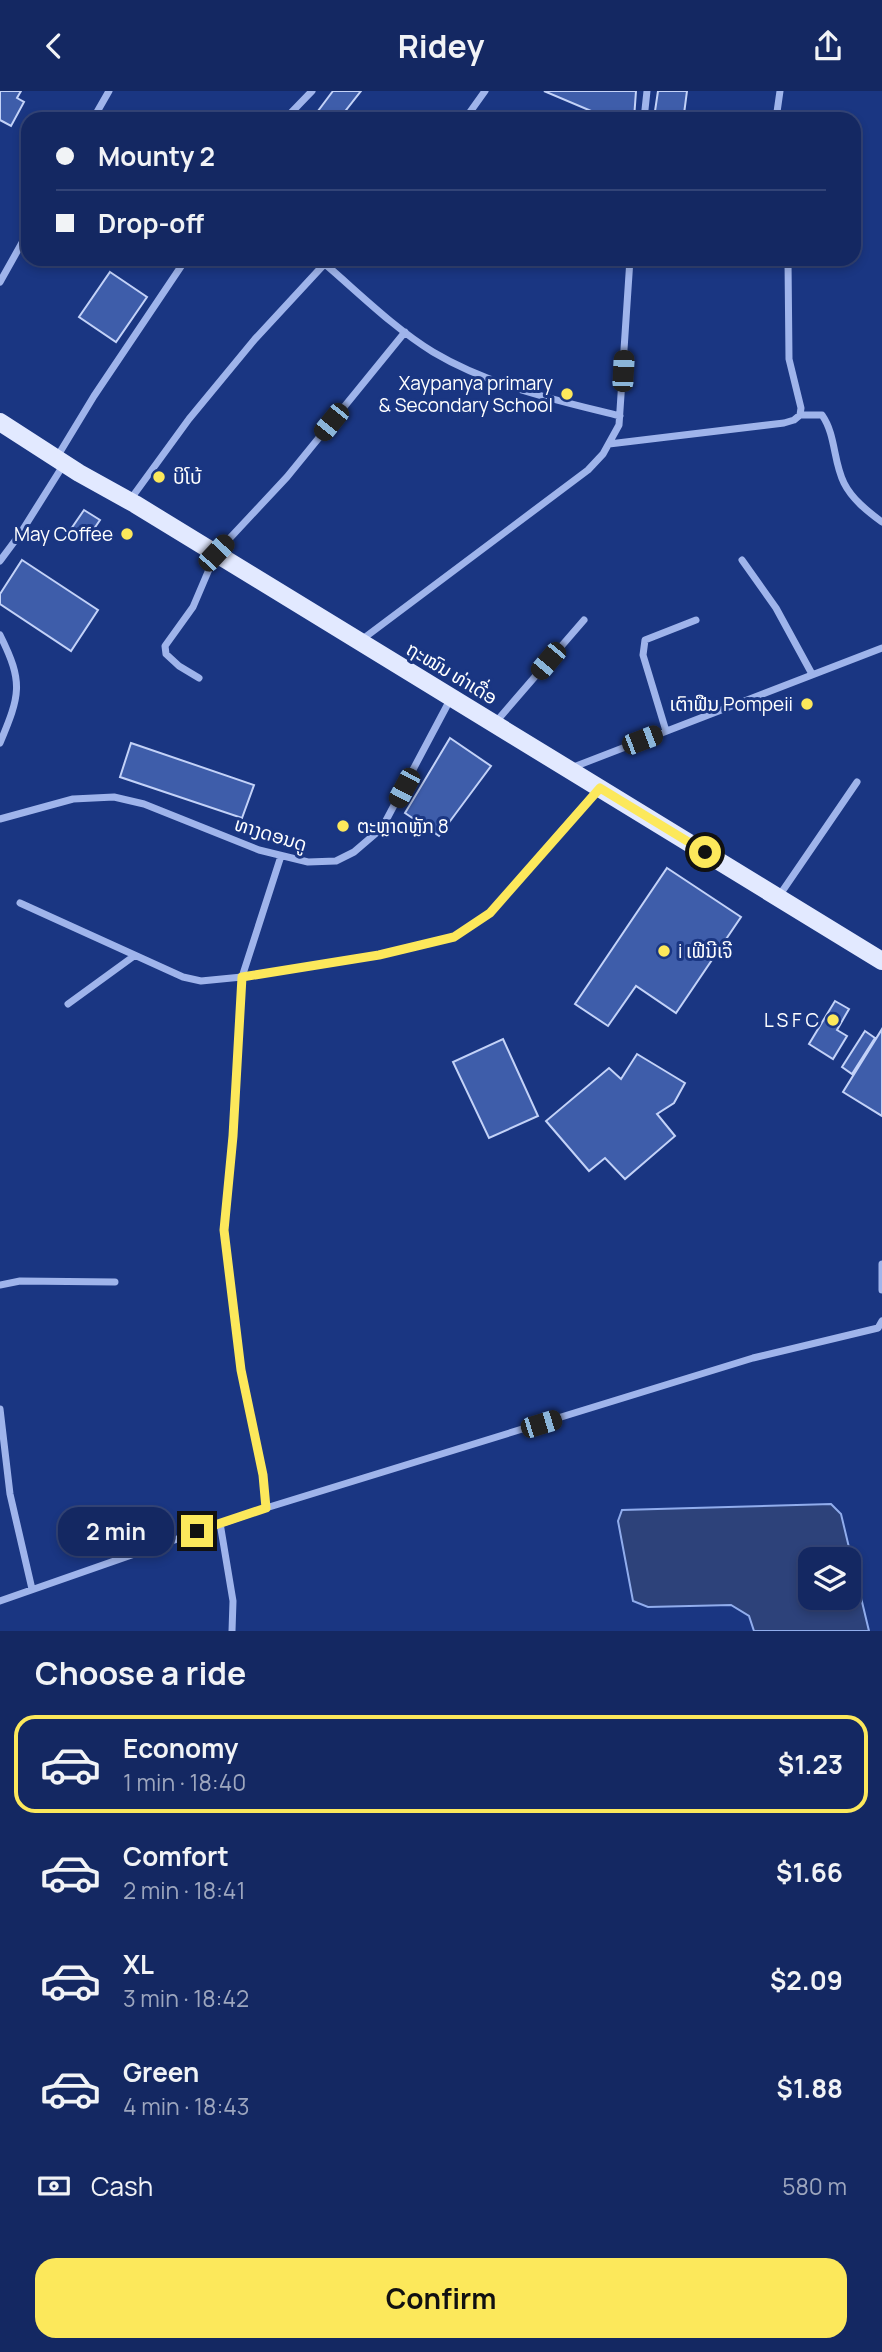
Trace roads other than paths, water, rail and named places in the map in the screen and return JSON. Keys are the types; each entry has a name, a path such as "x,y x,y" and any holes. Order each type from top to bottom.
{"main road":[{"name":"ຖະໝົນ ທ່າເດື່ອ","path":"0,422 882,961"}],"street":[{"path":"97,112 108,91"},
{"path":"292,112 312,91"},
{"path":"470,112 485,91"},
{"path":"645,112 647,91"},
{"path":"777,112 780,91"},
{"path":"0,282 21,244"},
{"path":"0,561 60,461 94,396 181,266"},
{"path":"130,500 189,419 246,349 322,266"},
{"path":"332,266 405,332 433,351 493,381 620,416"},
{"path":"360,641 588,470 609,444 619,425 630,266"},
{"path":"609,444 784,423 800,415 802,408 789,359 788,266"},
{"path":"199,678 166,654 165,646 193,607 216,553 286,477 405,332"},
{"path":"800,415 822,415 833,438 844,483 860,505 882,522"},
{"path":"742,560 776,608 811,674"},
{"path":"495,724 583,619"},
{"path":"666,731 643,655 643,645 645,640 696,620"},
{"path":"0,635 10,655 18,685 12,714 0,743"},
{"path":"568,769 882,648"},
{"name":"ທາງດອນດູ","path":"0,819 73,799 114,797 144,804 258,850 308,862 336,861 354,852 382,828 452,697"},
{"path":"779,897 857,782"},
{"path":"20,903 183,977 201,981 379,955 454,937 490,913 600,788"},
{"path":"266,1508 263,1475 241,1370 224,1230 233,1136 242,977 281,856"},
{"path":"68,1004 134,955"},
{"path":"882,1264 882,1290"},
{"path":"0,1285 20,1281 115,1282"},
{"path":"0,1601 266,1508 753,1358 878,1328 882,1321"},
{"path":"0,1409 10,1494 32,1589"},
{"path":"220,1523 233,1601 232,1631"}],"water":[{"path":"831,1504 841,1514 849,1547 798,1547 798,1610 861,1610 861,1598 869,1631 754,1631 749,1616 731,1605 648,1607 633,1601 618,1521 622,1510"}],"place":[{"name":"Xaypanya primary & Secondary School","path":"567,394"},
{"name":"ບິໂບ້","path":"159,477"},
{"name":"May Coffee","path":"127,534"},
{"name":"ເຕົາຟືນ Pompeii","path":"807,704"},
{"name":"ຕະຫຼາດຫຼັກ 8","path":"343,826"},
{"name":"i ເຟີນີເຈີ","path":"664,951"},
{"name":"L S F C","path":"833,1020"}]}
